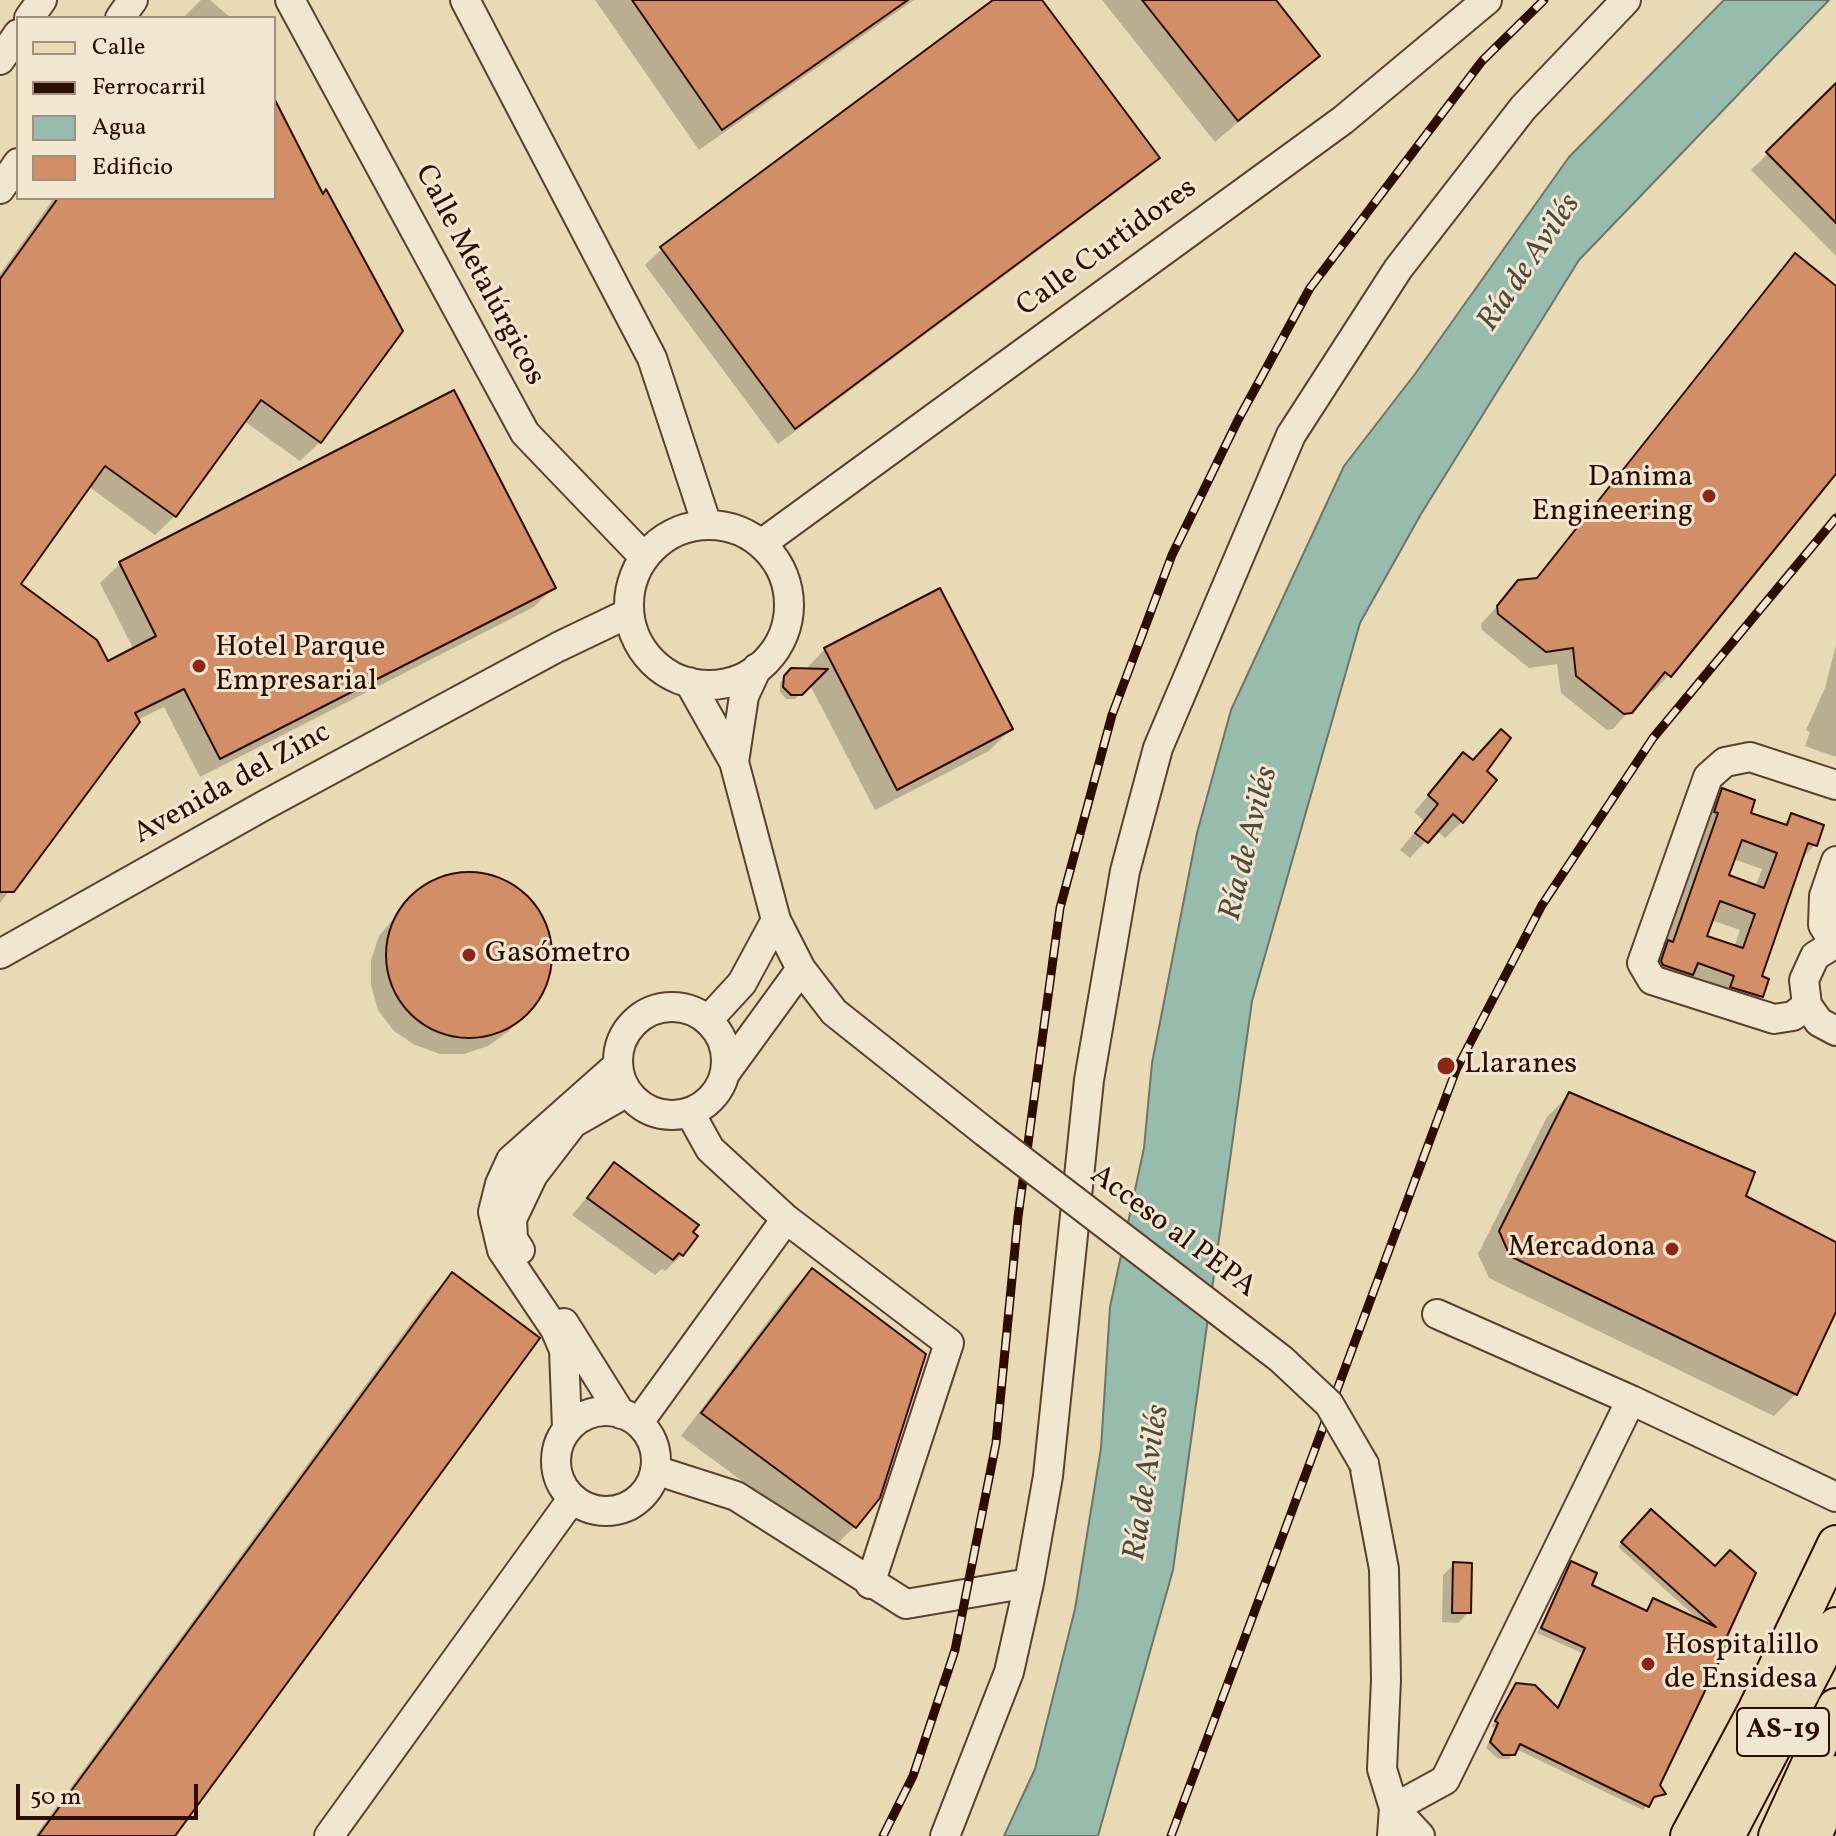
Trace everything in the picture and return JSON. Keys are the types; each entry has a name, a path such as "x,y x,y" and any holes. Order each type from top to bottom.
{"highway":[{"path":"1811,1836 1836,1776"}],"main road":[{"name":"AS-19","path":"1699,1830 1836,1544"},
{"name":"AS-19","path":"1699,1830 1836,1626"},
{"path":"1777,1836 1836,1707"}],"street":[{"name":"Calle Metalúrgicos","path":"290,0 525,433 644,557"},
{"path":"465,0 652,358 707,525"},
{"name":"Calle Curtidores","path":"761,544 1343,120 1487,0"},
{"path":"945,1836 1009,1672 1029,1583 1048,1476 1089,1080 1125,871 1158,748 1291,435 1398,269 1523,108 1626,0"},
{"path":"0,60 16,37"},
{"path":"0,189 16,166"},
{"path":"707,525 726,526 761,544 776,562 786,583 789,607 785,630 774,651 757,668 736,680 713,685 689,682 666,673 648,657 635,637 629,613 632,584 644,557 661,540 683,529 707,525"},
{"name":"Avenida del Zinc","path":"0,954 516,669 629,613"},
{"path":"734,762 744,696 757,668"},
{"path":"689,682 734,762"},
{"path":"1807,1005 1793,1016 1774,1019 1652,980 1642,963 1708,777 1725,762 1750,757 1774,762 1836,785"},
{"name":"Acceso al PEPA","path":"734,762 776,920 801,969 834,1012 1281,1359 1329,1404 1364,1464 1384,1569 1386,1680 1382,1769 1393,1822"},
{"path":"1836,861 1824,896 1823,925 1835,943 1815,956 1804,980 1807,1005 1819,1022 1836,1031"},
{"path":"708,1020 742,983 776,920"},
{"path":"726,1072 726,1053 720,1035 708,1020 692,1011 675,1007 656,1009 640,1017 627,1031 620,1047 618,1065 627,1092 653,1112 671,1116 690,1113 713,1097 726,1072 801,969"},
{"path":"618,1065 511,1160 500,1184 493,1212 502,1250 555,1329 564,1350 567,1428 556,1451 557,1478 572,1499 596,1511 622,1509 644,1494 655,1470 654,1444 630,1418 513,1239 512,1219 533,1175 573,1123 627,1092"},
{"path":"690,1113 710,1149 786,1219 949,1343 870,1584"},
{"path":"630,1418 786,1219"},
{"path":"1437,1314 1631,1400 1836,1497"},
{"path":"1420,1836 1393,1822 1445,1780 1631,1400"},
{"path":"567,1428 589,1413 630,1418"},
{"path":"655,1470 736,1496 870,1584 906,1604 1029,1583"},
{"path":"329,1836 572,1499"}],"water":[{"name":"Ría de Avilés","path":"1724,0 1829,0 1579,260 1421,514 1360,623 1252,1001 1173,1570 1098,1836 1004,1836 1035,1769 1075,1609 1101,1448 1110,1307 1144,1148 1152,1063 1197,833 1231,710 1344,466 1415,374 1569,157"}],"building":[{"path":"632,0 908,0 722,130"},
{"path":"993,0 1042,0 1160,158 795,429 660,247"},
{"path":"1142,0 1276,0 1320,56 1238,121"},
{"path":"1836,83 1836,223 1766,152"},
{"path":"276,102 323,194 326,189 403,331 321,443 261,400 176,517 105,466 21,584 97,640 108,661 156,636 119,562 454,390 556,588 220,759 184,689 135,713 140,722 14,892 0,892 0,279 57,200 276,200"},
{"name":"Danima Engineering","path":"1795,253 1836,286 1836,474 1671,677 1665,672 1632,713 1624,714 1576,676 1573,648 1546,652 1498,614 1497,606 1518,580 1537,578"},
{"path":"940,588 1013,729 897,790 824,648"},
{"path":"791,668 828,669 802,695 791,695 783,687 784,676"},
{"path":"1501,729 1511,738 1487,771 1497,780 1463,823 1453,814 1428,843 1415,833 1438,804 1428,795 1463,752 1473,760"},
{"path":"1722,788 1755,800 1751,813 1787,825 1791,813 1824,825 1817,846 1808,843 1762,976 1769,979 1763,997 1730,987 1734,976 1698,963 1693,975 1663,965 1661,961 1668,940 1673,942 1718,813 1714,812","holes":["1742,840 1777,853 1764,888 1729,875","1720,901 1755,914 1743,948 1707,936"]},
{"name":"Gasómetro","path":"469,872 501,879 528,896 545,923 552,955 545,987 528,1014 501,1031 469,1038 437,1031 410,1014 393,987 386,955 393,923 410,896 437,879"},
{"name":"Mercadona","path":"1569,1092 1755,1172 1746,1196 1836,1242 1836,1312 1797,1395 1510,1256 1499,1231"},
{"path":"614,1162 699,1225 693,1232 698,1236 683,1256 679,1253 673,1260 587,1198"},
{"path":"812,1268 926,1354 880,1498 856,1528 701,1413"},
{"path":"452,1272 540,1338 175,1836 38,1836"},
{"name":"Hospitalillo de Ensidesa","path":"1651,1509 1715,1566 1730,1550 1756,1573 1723,1645 1726,1647 1660,1785 1666,1794 1654,1797 1649,1807 1520,1744 1515,1755 1503,1755 1490,1742 1498,1723 1495,1721 1516,1683 1535,1685 1558,1708 1585,1648 1541,1628 1571,1561 1597,1573 1592,1585 1647,1611 1653,1598 1716,1627 1621,1542"},
{"path":"1453,1562 1472,1563 1471,1613 1452,1613"}],"railway":[{"path":"883,1836 913,1776 955,1650 996,1443 1018,1217 1060,908 1112,715 1172,555 1238,420 1310,288 1482,61 1544,0"},
{"path":"1171,1836 1456,1070 1542,905 1653,738 1836,518"}],"place":[{"name":"Danima Engineering","path":"1709,496"},
{"name":"Hotel Parque Empresarial","path":"199,666"},
{"name":"Gasómetro","path":"469,955"},
{"name":"Llaranes","path":"1446,1066"},
{"name":"Mercadona","path":"1672,1249"},
{"name":"Hospitalillo de Ensidesa","path":"1648,1664"}]}
